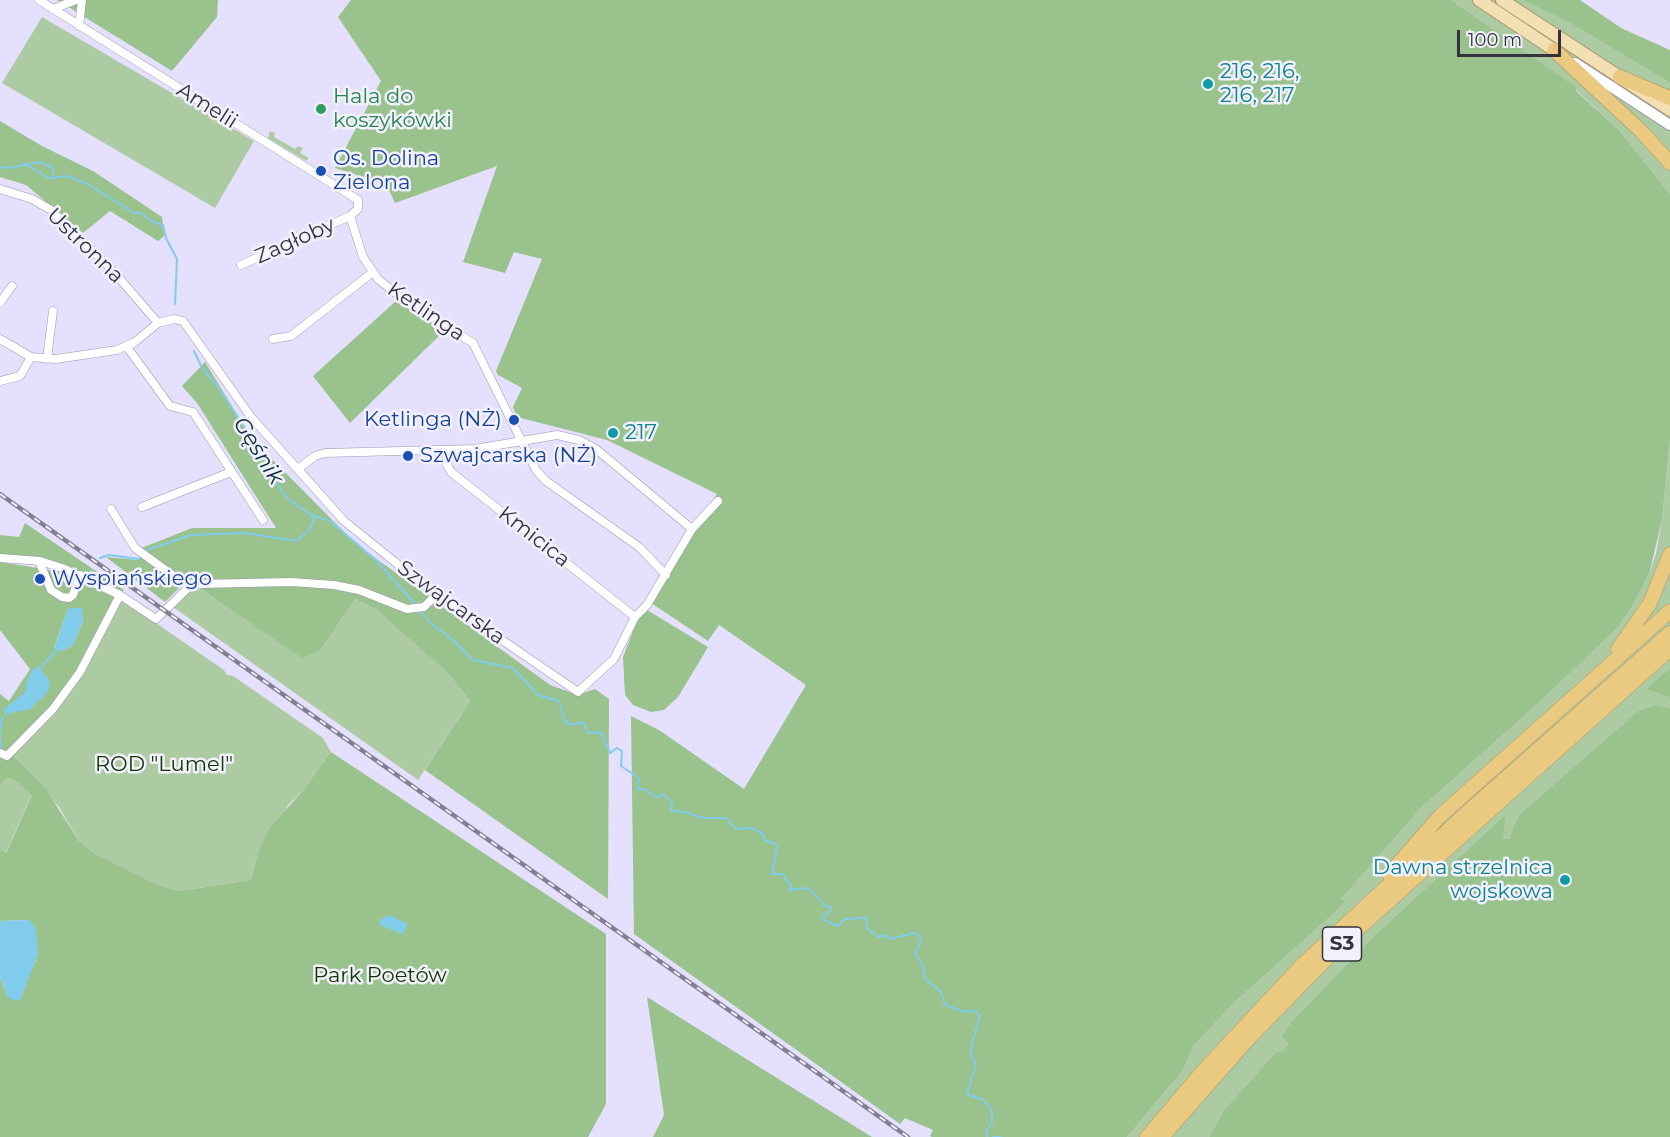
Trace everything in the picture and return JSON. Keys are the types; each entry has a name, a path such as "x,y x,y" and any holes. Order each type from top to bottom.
{"highway":[{"path":"1554,50 1670,164"},
{"path":"1620,77 1670,98"},
{"path":"1659,151 1670,171"},
{"path":"1585,686 1635,627 1659,586 1670,554"},
{"path":"1364,907 1440,816 1670,611"},
{"name":"S3","path":"1147,1137 1259,1010 1364,907 1670,633"},
{"name":"S3","path":"1162,1137 1250,1036 1339,946 1670,649"}],"main road":[{"path":"1479,0 1554,50"},
{"path":"1502,0 1670,110"}],"street":[{"name":"Amelii","path":"39,0 351,194 360,204 350,216"},
{"path":"53,9 76,0"},
{"path":"79,26 82,0"},
{"path":"1554,50 1670,125"},
{"name":"Ustronna","path":"0,189 32,199 51,210 114,272 158,323"},
{"name":"Zagłoby","path":"241,265 350,216"},
{"name":"Ketlinga","path":"350,216 363,257 373,273 399,297 473,343 536,470 546,481 639,547 666,575"},
{"path":"273,339 291,336 373,273"},
{"path":"0,303 12,286"},
{"path":"47,359 53,311"},
{"name":"Szwajcarska","path":"158,323 181,320 188,327 245,409 344,521 436,595 578,692 614,659 635,617 647,605 692,529 718,501"},
{"path":"0,339 31,357 47,359 94,355 127,347 158,323"},
{"path":"127,347 170,406 193,412 263,520"},
{"path":"0,381 20,376 31,357"},
{"path":"298,469 315,456 326,453 475,449 557,435 579,440 596,449 692,529"},
{"name":"Kmicica","path":"446,450 447,465 451,472 635,617"},
{"path":"142,507 231,471"},
{"path":"111,509 131,542 142,553 189,586"},
{"path":"0,558 39,561 80,575 120,595 156,619 189,586 199,584 291,582 334,585 358,590 406,609 424,607 436,595"},
{"path":"39,561 51,590 62,597 69,598 73,595 80,575"},
{"path":"4,755 53,708 80,672 120,595"}],"green space":[{"path":"57,0 218,0 217,17 172,71"},
{"path":"351,0 1451,0 1577,88 1576,91 1619,130 1670,194 1670,439 1662,520 1649,574 1632,607 1617,628 1543,699 1422,807 1341,899 1344,902 1333,914 1236,1001 1194,1045 1183,1070 1127,1137 932,1137 930,1136 933,1130 905,1118 900,1124 634,934 631,716 659,730 744,789 806,685 719,625 708,641 648,601 717,494 607,440 517,417 513,407 522,388 498,375 496,371 542,259 514,252 505,273 463,262 497,166 395,203 386,184 335,168 381,81 338,17"},
{"path":"1451,0 1522,0 1568,22 1670,83 1670,194 1619,130 1577,89"},
{"path":"1522,0 1580,0 1621,28 1670,50 1670,83 1568,22"},
{"path":"42,17 254,141 215,208 2,83"},
{"path":"0,121 42,146 93,171 162,217 164,236 158,241 110,211 83,233 26,185 0,177"},
{"path":"270,131 275,133 274,137 295,149 298,146 303,148 300,153 309,158 306,161 268,138"},
{"path":"396,301 444,331 350,423 313,376"},
{"path":"205,362 252,439 356,544 550,685 578,695 595,689 609,699 608,899 425,770 470,701 448,673 377,610 355,599 324,645 316,652 302,658 201,589 197,577 184,583 165,602 106,557 139,560 139,549 192,528 276,528 197,403 182,386"},
{"path":"1670,439 1670,669 1647,689 1670,698 1670,708 1656,705 1639,710 1522,812 1517,818 1509,839 1503,838 1505,815 1375,935 1291,1022 1281,1036 1290,1043 1283,1052 1276,1052 1224,1110 1209,1137 1127,1137 1183,1070 1194,1045 1236,1001 1333,914 1343,902 1341,899 1422,807 1543,699 1617,628 1632,607 1649,574 1656,553 1662,520"},
{"path":"25,523 124,590 121,594 35,558 0,554 0,535 19,537"},
{"name":"Park Poetów","path":"0,562 69,573 124,601 117,604 75,683 14,757 45,788 79,841 94,853 158,885 179,891 251,880 258,852 269,829 304,789 331,752 606,934 606,1104 588,1137 0,1137 0,977 7,996 36,961 29,920 0,921 0,850 6,853 32,795 15,780 6,778 0,787 0,694 9,701 30,669 0,630","holes":["68,609 82,614 83,621 73,645 62,651 54,648"]},
{"path":"201,589 302,657 324,645 355,599 377,610 413,641 448,673 470,701 418,780 173,607 187,593"},
{"name":"ROD \"Lumel\"","path":"124,601 224,670 227,675 233,676 323,738 331,752 304,789 289,804 258,852 251,880 179,891 158,885 94,853 79,841 59,807 14,757 75,683 117,604"},
{"path":"647,610 708,647 678,697 664,710 651,712 633,705 625,695 623,657 637,621"},
{"path":"1670,669 1670,698 1646,689 1660,677"},
{"path":"1656,705 1670,708 1670,1137 1209,1137 1224,1110 1276,1052 1283,1052 1289,1043 1281,1036 1291,1022 1375,935 1506,814 1503,838 1509,839 1517,818 1522,812 1639,710"},
{"path":"6,778 15,780 32,794 5,854 0,850 0,787"},
{"path":"647,997 872,1137 653,1137 664,1115"}],"water":[{"path":"82,608 83,621 73,645 62,651 54,649 68,609"},
{"path":"35,668 40,668 50,682 48,692 30,709 6,714 3,710 25,692 28,677"},
{"path":"389,915 406,923 407,927 402,934 380,925 380,920"},
{"path":"29,920 36,929 38,954 21,999 15,1001 7,996 0,977 0,921"}],"waterway":[{"name":"Gęśnik","path":"0,167 8,168 40,162 52,167 54,179"},
{"name":"Gęśnik","path":"23,163 49,178 67,176 88,184 134,213 141,213 153,222 163,225 166,238 177,259 175,304"},
{"name":"Gęśnik","path":"194,351 202,368 217,385 251,438 251,444 266,461 267,471 289,500 311,515 330,521 377,561 415,604"},
{"path":"100,558 109,555 139,559 145,551 191,535 244,533 297,541 309,530 315,516"},
{"path":"89,574 91,570"},
{"name":"Gęśnik","path":"420,610 429,622 453,640 473,660 513,668 538,695 559,701 565,722 573,725 583,722 588,733 601,732 610,753 617,748 622,751 621,766 639,778 637,789 644,789 658,798 661,794 667,797 672,803 671,811 685,812 703,818 725,818 730,822"},
{"path":"40,668 57,650"},
{"path":"0,731 2,719 6,714"},
{"path":"0,735 1,750"},
{"name":"Gęśnik","path":"730,824 737,829 752,828 763,834 765,840 775,844 777,848 772,874 783,874 786,881 791,884 790,890 807,888 821,900 824,906 831,907 824,916 824,920 838,926 845,919 864,918 867,929 879,937 886,935 888,939 915,933 920,936 921,941 915,954 922,964 925,979 941,992 945,1005 965,1012 975,1011 980,1015 972,1044 971,1055 976,1065 968,1095 982,1099 992,1110 992,1123 987,1131 987,1137"},
{"name":"Gęśnik","path":"993,1137 1001,1137"}],"railway":[{"path":"0,494 908,1137"}],"place":[{"name":"216, 216, 216, 217","path":"1208,84"},
{"name":"Hala do koszykówki","path":"321,109"},
{"name":"Os. Dolina Zielona","path":"321,171"},
{"name":"Ketlinga (NŻ)","path":"514,420"},
{"name":"217","path":"613,433"},
{"name":"Szwajcarska (NŻ)","path":"408,456"},
{"name":"Wyspiańskiego","path":"40,579"},
{"name":"Dawna strzelnica wojskowa","path":"1565,880"}]}
